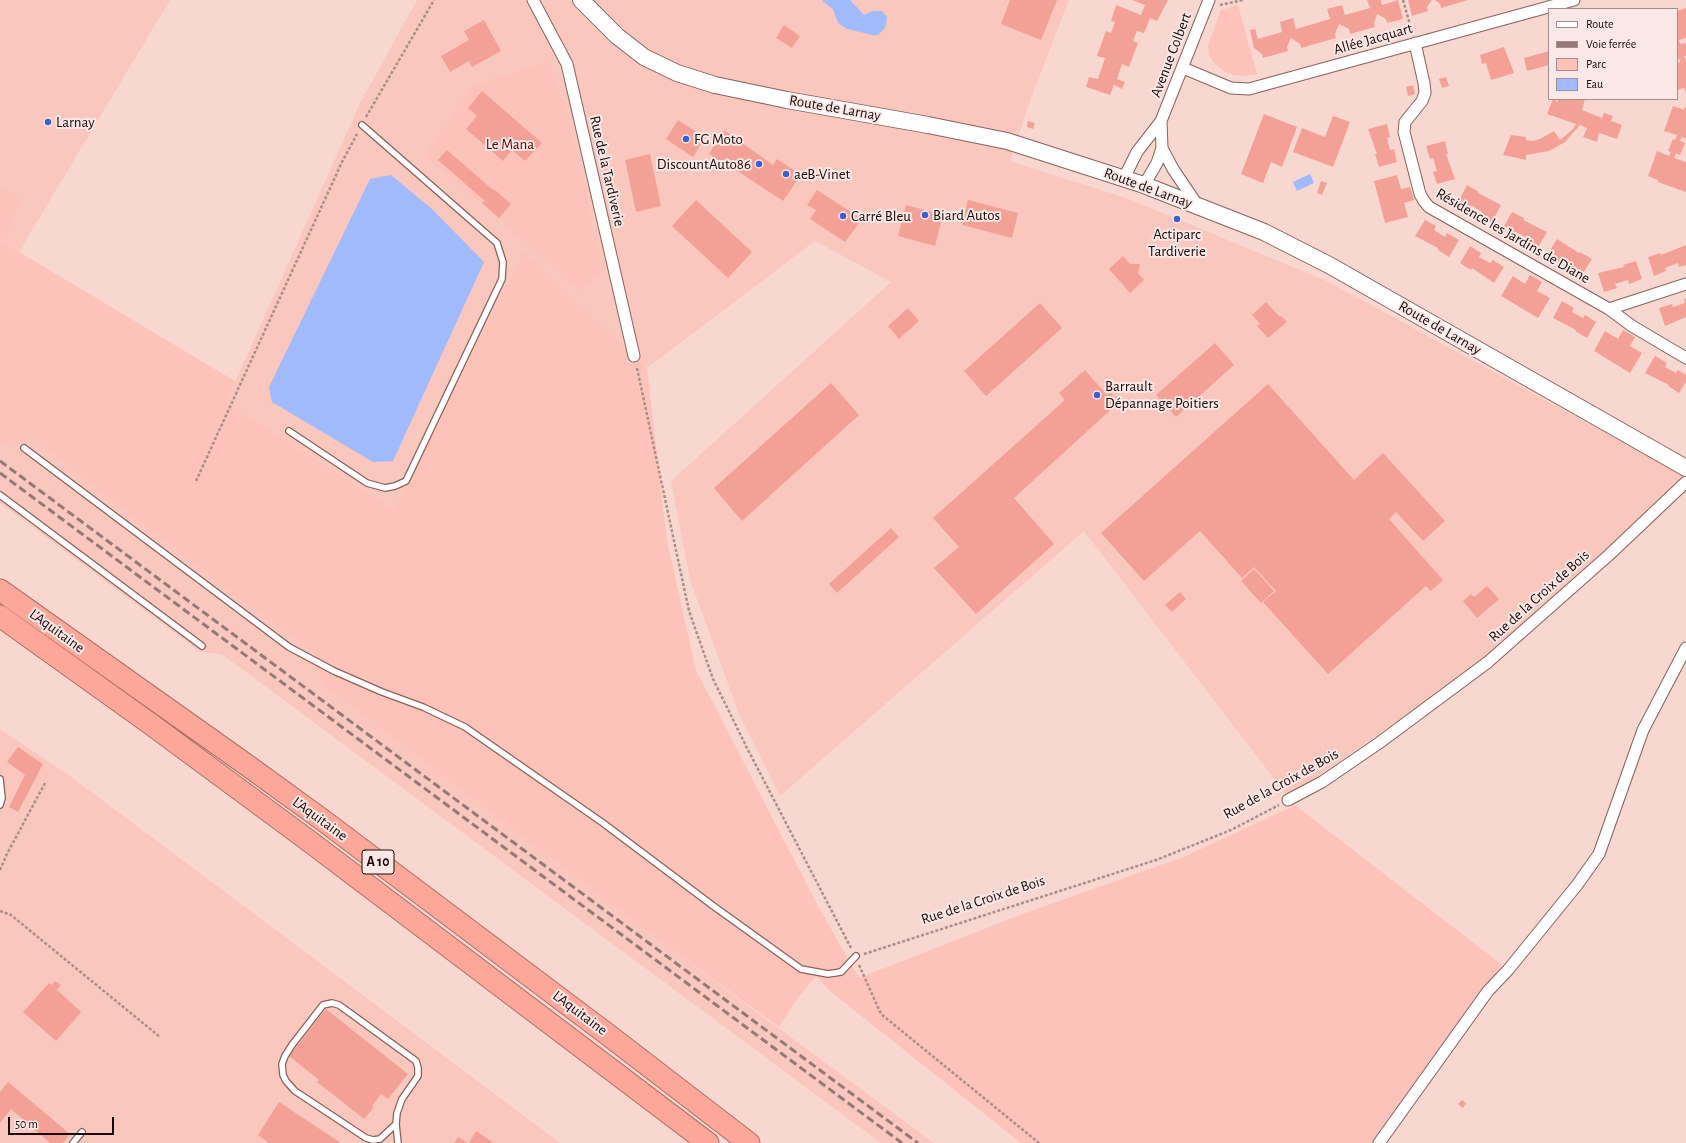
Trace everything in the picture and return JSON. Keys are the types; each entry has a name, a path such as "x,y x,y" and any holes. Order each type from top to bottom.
{"highway":[{"name":"L'Aquitaine","path":"0,590 318,817 601,1029 749,1143"},
{"name":"L'Aquitaine","path":"0,616 152,725 303,837 708,1143"}],"street":[{"name":"Rue de la Tardiverie","path":"533,0 567,64 634,356"},
{"name":"Route de Larnay","path":"581,0 617,36 638,53 677,73 715,85 787,100 928,125 1007,142 1144,185 1264,232 1329,265 1686,468"},
{"name":"Allée Jacquart","path":"1183,68 1231,88 1249,89 1415,43 1539,5 1574,0"},
{"name":"Avenue Colbert","path":"1124,178 1137,152 1161,121 1209,1"},
{"name":"Résidence les Jardins de Diane","path":"1415,43 1425,93 1422,101 1405,122 1404,132 1420,194 1424,202 1429,207 1609,309 1632,326 1686,358"},
{"name":"Avenue Colbert","path":"1144,185 1157,163 1162,148 1161,121"},
{"name":"Avenue Colbert","path":"1162,148 1177,176 1198,206"},
{"path":"1609,309 1686,284"},
{"name":"Rue de la Croix de Bois","path":"1288,800 1322,782 1379,743 1488,662 1609,555 1686,482"},
{"path":"1379,1143 1488,991 1508,970 1599,854 1643,730 1686,648"}],"lane":[{"path":"289,431 367,483 385,488 395,486 406,480 502,279 503,262 497,243 362,125"},
{"path":"24,448 289,647 334,671 382,692 423,707 465,728 603,823 712,905 801,969 828,974 841,972 856,956"},
{"path":"0,495 202,646"},
{"path":"0,779 2,798 0,805"},
{"path":"374,1143 295,1091 283,1075 282,1064 285,1056 323,1005 328,1003 339,1005 416,1060 418,1076 402,1099 397,1113 396,1124 398,1143"},
{"path":"366,1138 373,1140 380,1139 396,1124"},
{"path":"73,1143 82,1132"}],"path":[{"path":"196,481 339,170 362,125 434,0"},
{"path":"1209,1 1222,6 1243,0"},
{"path":"1403,0 1415,43"},
{"path":"634,356 689,611 713,679 747,748 856,956 881,1014 1038,1143"},
{"path":"0,870 45,783"},
{"name":"Rue de la Croix de Bois","path":"856,956 1156,860 1231,830 1288,800"},
{"path":"0,911 11,915 160,1037"}],"shaded area":[{"name":"Larnay","path":"0,0 170,0 19,252 0,243"},
{"path":"417,0 1069,0 1028,106 1010,161 1129,199 1329,282 1684,476 1498,651 1288,797 1084,531 780,796 739,714 690,580 671,481 891,282 815,241 647,368 524,250 393,509 226,402 360,103"},
{"path":"34,440 235,596 314,653 321,684 654,936 934,1143 881,1143 223,655 199,651 0,503 0,443"},
{"path":"0,729 70,776 560,1143 0,1143"}],"green space":[{"path":"1238,5 1257,74 1244,76 1233,75 1224,71 1215,64 1209,55 1208,45 1221,10"},
{"name":"Le Mana","path":"548,61 569,119 603,270 579,290 425,154 475,85"},
{"path":"0,188 21,197 4,240 0,238"},
{"path":"0,243 19,252 235,381 226,402 393,509 524,250 647,368 667,541 696,670 818,906 859,978 1020,915 1186,856 1295,805 1502,965 1380,1143 1021,1143 830,991 816,976 797,999 779,1027 654,936 321,684 314,653 235,596 34,440 0,443"}],"water":[{"path":"850,0 864,15 873,11 882,11 887,17 885,28 878,35 847,29 838,23 833,9 822,1"},
{"path":"1310,174 1314,183 1297,191 1293,182"},
{"path":"391,175 432,209 484,262 393,461 373,462 272,402 269,387 370,179"}],"building":[{"path":"1010,0 1057,0 1041,40 1001,24"},
{"path":"1132,0 1168,0 1157,21 1150,18 1144,33 1137,31 1133,41 1138,43 1129,67 1122,64 1117,79 1125,82 1122,89 1114,85 1110,95 1086,87 1089,77 1098,79 1105,58 1097,56 1106,31 1111,33 1115,22 1111,21 1116,5 1141,15 1145,5"},
{"path":"1367,0 1381,0 1382,5 1398,0 1403,19 1387,23 1386,19 1377,14 1374,23 1375,27 1350,34 1349,29 1339,24 1335,34 1336,38 1301,48 1300,44 1291,38 1287,47 1288,51 1263,58 1262,54 1254,48 1250,30 1255,29 1258,39 1282,32 1280,22 1293,18 1296,29 1330,19 1327,9 1342,5 1345,15 1370,8"},
{"path":"1408,0 1432,0 1427,7 1428,11 1412,16"},
{"path":"1435,0 1468,0 1441,8 1440,4"},
{"path":"1686,8 1686,38 1679,40 1680,44 1685,43 1686,46 1686,56 1684,56 1686,61 1686,92 1684,88 1678,90 1678,63 1680,62 1678,58 1678,11"},
{"path":"484,20 501,51 472,67 469,61 450,72 441,56 469,40 464,31"},
{"path":"784,25 800,36 792,48 776,38"},
{"path":"1504,47 1514,73 1491,80 1486,63 1482,64 1480,55"},
{"path":"1548,51 1548,65 1527,71 1524,58"},
{"path":"1446,77 1449,86 1442,88 1439,79"},
{"path":"1413,85 1415,94 1408,96 1406,87"},
{"path":"482,91 542,143 525,161 512,150 503,161 466,129 477,116 468,108"},
{"path":"1553,100 1558,102 1558,100 1585,100 1582,110 1602,118 1604,113 1613,116 1611,121 1622,125 1617,139 1599,133 1597,142 1583,137 1587,128 1580,125 1565,142 1549,151 1526,155 1526,160 1503,155 1511,135 1526,137 1526,140 1532,141 1540,139 1554,131 1560,140 1573,129 1576,124 1547,114"},
{"path":"1673,106 1684,110 1684,107 1686,108 1686,139 1682,137 1680,141 1685,143 1680,155 1676,153 1674,158 1686,162 1686,192 1658,182 1658,180 1648,176 1657,151 1669,156 1671,152 1668,151 1673,139 1675,140 1677,135 1664,131"},
{"path":"1264,114 1297,127 1282,167 1271,162 1263,183 1241,174"},
{"path":"1333,116 1350,122 1333,167 1293,152 1302,128 1325,137"},
{"name":"FG Moto","path":"678,120 705,138 693,157 666,139"},
{"path":"1028,121 1035,123 1033,129 1027,127"},
{"path":"1387,124 1390,137 1387,138 1390,150 1394,149 1397,162 1379,167 1375,154 1377,154 1368,129"},
{"path":"724,130 773,165 777,159 801,175 783,201 709,154"},
{"path":"1445,141 1448,154 1446,154 1455,179 1437,184 1433,172 1437,171 1433,158 1430,159 1426,146"},
{"path":"447,150 511,204 499,218 482,203 485,201 438,160"},
{"path":"650,154 661,206 636,212 625,160"},
{"path":"1397,175 1401,189 1410,187 1414,200 1404,203 1408,217 1385,223 1374,181"},
{"path":"1321,181 1327,183 1322,195 1317,193"},
{"path":"1467,185 1479,192 1478,193 1501,205 1492,222 1480,215 1482,212 1471,205 1469,208 1458,202"},
{"path":"817,190 862,219 845,242 810,219 816,210 807,205"},
{"path":"696,200 752,252 728,278 672,226"},
{"path":"968,200 1018,213 1012,238 962,225"},
{"path":"906,205 943,215 935,246 898,236"},
{"path":"1512,212 1524,218 1523,220 1547,232 1537,249 1525,242 1527,238 1516,232 1514,235 1503,228"},
{"path":"1425,220 1436,226 1434,230 1445,237 1447,233 1459,240 1449,257 1438,250 1438,248 1415,236"},
{"path":"1557,239 1579,253 1580,252 1592,259 1582,275 1570,269 1572,265 1561,258 1559,262 1547,255"},
{"path":"1686,245 1686,265 1679,267 1678,263 1665,268 1666,271 1654,276 1648,257 1660,253 1661,255"},
{"path":"1470,246 1481,253 1479,257 1490,263 1493,260 1504,267 1494,283 1472,268 1471,270 1460,263"},
{"path":"1123,256 1130,264 1140,264 1138,273 1144,280 1130,293 1109,269"},
{"path":"1636,261 1642,279 1629,284 1628,280 1615,284 1617,288 1604,292 1598,273 1624,267 1623,265"},
{"path":"1530,275 1542,282 1537,291 1550,298 1538,318 1501,296 1513,276 1525,284"},
{"path":"1684,299 1686,299 1686,317 1665,326 1659,308 1672,304 1673,307 1685,303"},
{"path":"1562,301 1574,308 1572,312 1583,318 1585,315 1596,322 1587,338 1575,331 1576,330 1553,318"},
{"path":"1266,302 1280,317 1281,316 1287,322 1268,338 1257,326 1260,324 1252,315"},
{"path":"1040,303 1062,328 986,396 964,371"},
{"path":"908,308 919,321 899,339 888,326"},
{"path":"1623,330 1635,337 1630,346 1642,353 1630,373 1594,351 1605,331 1618,339"},
{"path":"1215,343 1234,365 1176,417 1156,395"},
{"path":"1655,356 1667,363 1665,367 1676,373 1678,370 1686,375 1686,382 1679,393 1668,386 1669,385 1645,373"},
{"path":"1085,370 1107,395 1110,392 1115,398 1116,396 1119,399 1115,403 1116,405 1014,498 1054,544 976,614 934,568 959,547 933,518 1065,400 1059,393"},
{"path":"831,383 859,415 742,521 714,488"},
{"path":"1268,384 1354,480 1383,453 1445,521 1423,541 1396,512 1389,519 1443,580 1431,591 1426,586 1328,674 1263,602 1276,591 1254,567 1242,578 1200,531 1144,581 1101,533"},
{"path":"891,528 899,537 837,593 829,584"},
{"path":"1254,569 1274,591 1261,603 1241,581"},
{"path":"1487,586 1499,599 1477,618 1463,601 1471,594 1474,597"},
{"path":"1180,592 1186,599 1172,612 1165,605"},
{"path":"18,747 43,764 18,812 9,807 25,775 7,762"},
{"path":"55,981 61,985 57,990 81,1012 56,1041 23,1012 49,983 52,985"},
{"path":"326,1009 408,1074 388,1099 381,1094 372,1106 374,1107 364,1119 317,1082 319,1080 289,1056"},
{"path":"8,1082 70,1134 63,1143 50,1143 11,1109 0,1123 0,1092"},
{"path":"1462,1100 1466,1103 1463,1108 1458,1104"},
{"path":"279,1102 341,1143 269,1143 258,1135"},
{"path":"476,1131 494,1143 469,1143"},
{"path":"458,1137 468,1143 454,1143"}],"railway":[{"path":"0,461 918,1143"},
{"path":"0,473 902,1143"}],"place":[{"name":"Larnay","path":"48,122"},
{"name":"FG Moto","path":"686,139"},
{"name":"DiscountAuto86","path":"759,164"},
{"name":"aeB-Vinet","path":"786,174"},
{"name":"Biard Autos","path":"925,215"},
{"name":"Carré Bleu","path":"843,216"},
{"name":"Actiparc Tardiverie","path":"1177,219"},
{"name":"Barrault Dépannage Poitiers","path":"1097,395"}]}
